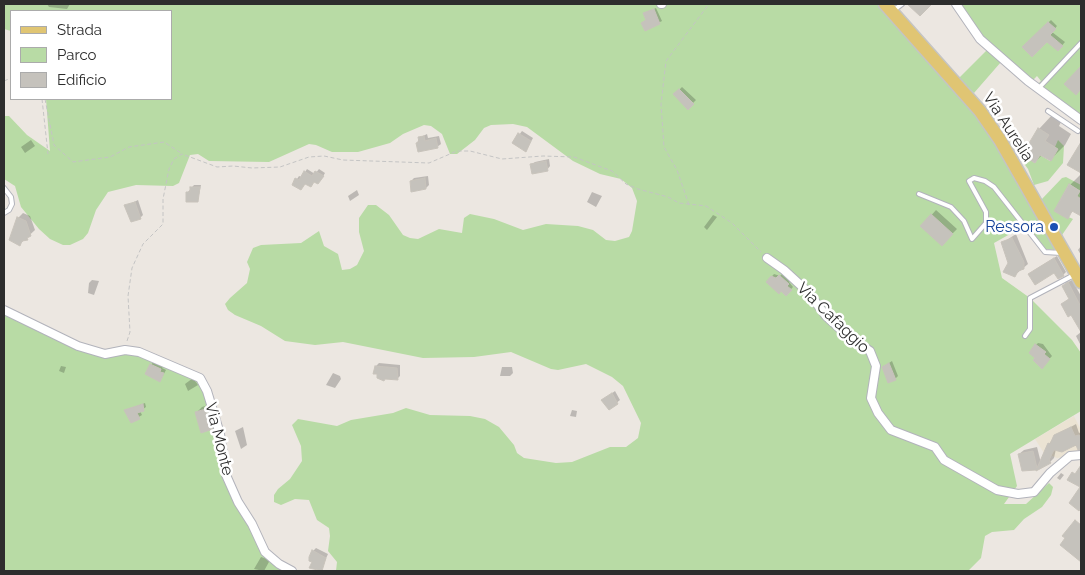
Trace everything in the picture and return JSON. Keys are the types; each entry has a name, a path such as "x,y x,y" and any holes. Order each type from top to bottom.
{"main road":[{"name":"Via Aurelia","path":"893,6 980,111 1000,140 1079,278"}],"street":[{"path":"956,4 980,39 1038,89 1081,120"},
{"name":"Via Cafaggio","path":"767,258 784,270 808,292 826,316 849,337 870,351 876,366 871,398 878,413 891,430 935,447 944,460 997,490 1018,494 1034,492 1050,473 1070,456 1081,456"},
{"name":"Via Monte","path":"4,310 78,346 105,354 125,350 139,352 200,378 207,391 220,434 226,475 238,502 252,524 265,552 279,564 292,571"}],"lane":[{"path":"1038,89 1081,43"},
{"path":"1048,111 1078,131"},
{"path":"919,194 951,207 964,221 972,239 986,223 986,212 970,181 974,178 985,181 994,187 1045,252 1063,253"},
{"path":"4,188 11,198 12,204 9,210 4,213"},
{"path":"1025,336 1030,329 1030,298 1079,278"}],"path":[{"path":"689,205 677,170 664,147 661,104 666,61 709,4"},
{"path":"42,100 48,154"},
{"path":"45,100 54,144 73,162 110,157 129,147 164,142 182,154 217,167 252,168 280,166 309,157 324,156 343,160 429,163 457,151 470,151 502,159 543,156 574,157 612,171 626,184 689,205 706,206 732,223 767,258"},
{"path":"125,350 130,332 128,296 132,268 143,244 163,224 164,199 170,169 174,159 182,154"}],"shaded area":[{"path":"1074,416 1081,430 1081,455 1057,458 1044,453 1035,439"}],"green space":[{"path":"4,4 879,4 959,94 987,130 1056,250 1045,249 1029,231 1010,234 994,243 1002,278 1030,298 1072,340 1081,353 1081,411 1010,454 1017,486 1004,504 1026,504 1049,483 1053,487 1051,495 1042,507 1024,519 1014,530 992,532 985,536 981,558 968,571 336,571 337,562 328,551 329,528 317,520 309,500 295,499 281,505 274,502 274,495 278,489 290,479 302,461 301,446 292,425 298,419 337,426 351,420 393,413 406,408 430,415 470,416 485,419 499,427 514,445 517,453 524,458 556,463 572,462 610,447 626,447 638,438 641,423 623,386 612,377 586,364 558,370 551,369 511,352 474,357 423,358 343,342 315,345 285,341 261,326 235,315 228,310 225,304 247,283 250,269 247,262 253,248 261,245 301,243 319,231 324,246 338,254 342,270 350,269 357,265 364,251 359,232 359,218 368,205 376,205 389,215 403,235 410,238 418,239 439,229 462,233 464,218 470,214 494,219 523,230 546,224 578,226 593,230 606,240 615,241 629,237 632,231 637,201 632,188 621,179 600,174 573,161 527,127 513,124 491,125 484,128 475,140 457,154 450,154 442,134 431,126 424,125 403,134 390,143 358,152 332,152 309,144 269,162 209,161 198,154 190,155 179,183 173,186 136,185 108,192 96,210 88,233 83,239 70,245 63,245 50,239 39,229 21,207 15,186 4,179 4,116 9,116 27,135 50,151 46,100 172,100 172,10 10,10 10,31 4,29"},
{"path":"959,4 1081,4 1081,117 1037,85 1041,81 1037,76 1032,81 981,37"},
{"path":"987,50 1001,62 974,93 959,78"},
{"path":"1058,140 1064,146 1063,163 1048,181 1034,185 1028,169 1020,158 1022,155 1035,163 1040,155 1050,161 1057,149 1055,147"},
{"path":"1066,177 1081,185 1081,199 1076,197 1080,191 1069,184 1055,211 1073,219 1062,235 1041,200 1062,178"},
{"path":"4,310 105,355 139,353 199,378 217,434 224,476 260,545 291,571 4,571"}],"building":[{"path":"907,4 932,4 920,16"},
{"path":"654,9 660,24 645,31 641,23 646,20 643,13"},
{"path":"1048,22 1056,29 1050,35 1063,46 1058,51 1047,42 1032,57 1022,47"},
{"path":"1081,66 1081,89 1076,95 1064,84"},
{"path":"679,89 694,104 688,110 673,94"},
{"path":"1038,128 1049,135 1045,141 1058,149 1051,161 1040,155 1035,163 1022,155"},
{"path":"518,133 531,141 526,152 512,143"},
{"path":"424,136 425,141 436,138 438,148 418,152 416,143 419,142 418,137"},
{"path":"1081,142 1081,173 1067,165"},
{"path":"546,161 548,171 532,174 530,164"},
{"path":"304,171 312,176 315,171 324,176 318,184 314,182 311,187 305,184 301,190 292,185 295,178 299,180"},
{"path":"425,178 426,189 411,192 410,181"},
{"path":"1069,184 1080,191 1077,196 1081,199 1081,216 1072,211 1068,219 1054,211"},
{"path":"190,187 200,187 198,202 186,202 186,192 190,192"},
{"path":"135,202 141,219 131,222 124,205"},
{"path":"931,214 953,234 942,246 920,226"},
{"path":"17,217 26,221 31,236 27,238 28,240 22,241 20,246 9,240"},
{"path":"1012,238 1024,262 1024,269 1018,271 1015,277 1003,272 1008,263 1001,242"},
{"path":"1054,258 1064,276 1058,279 1054,273 1035,285 1028,274"},
{"path":"779,275 789,284 787,286 792,290 786,296 781,291 779,294 766,282 771,276 776,278"},
{"path":"1068,282 1081,307 1081,332 1071,315 1068,317 1061,304 1069,299 1062,286"},
{"path":"1035,344 1046,352 1044,354 1050,359 1042,369 1033,360 1035,358 1029,353"},
{"path":"889,363 896,380 888,383 882,367"},
{"path":"150,364 161,369 160,372 164,373 160,382 145,374"},
{"path":"375,366 397,368 398,380 385,379 384,381 377,378 377,374 373,374"},
{"path":"612,393 618,404 609,410 601,400"},
{"path":"143,404 144,411 137,413 140,419 131,423 124,410"},
{"path":"206,409 213,429 201,433 195,412"},
{"path":"1071,427 1075,436 1079,435 1081,438 1081,449 1078,450 1076,445 1062,452 1054,450 1049,460 1051,463 1036,471 1022,471 1018,454 1033,451 1037,468 1048,443 1050,444 1054,435"},
{"path":"1081,465 1081,508 1079,511 1069,503 1080,487 1067,480 1072,472 1075,474"},
{"path":"1075,520 1081,525 1081,562 1060,545 1065,538 1062,536"},
{"path":"312,550 326,558 322,571 309,568 312,562 309,561 309,557"}],"place":[{"name":"Ressora","path":"1054,227"}]}
